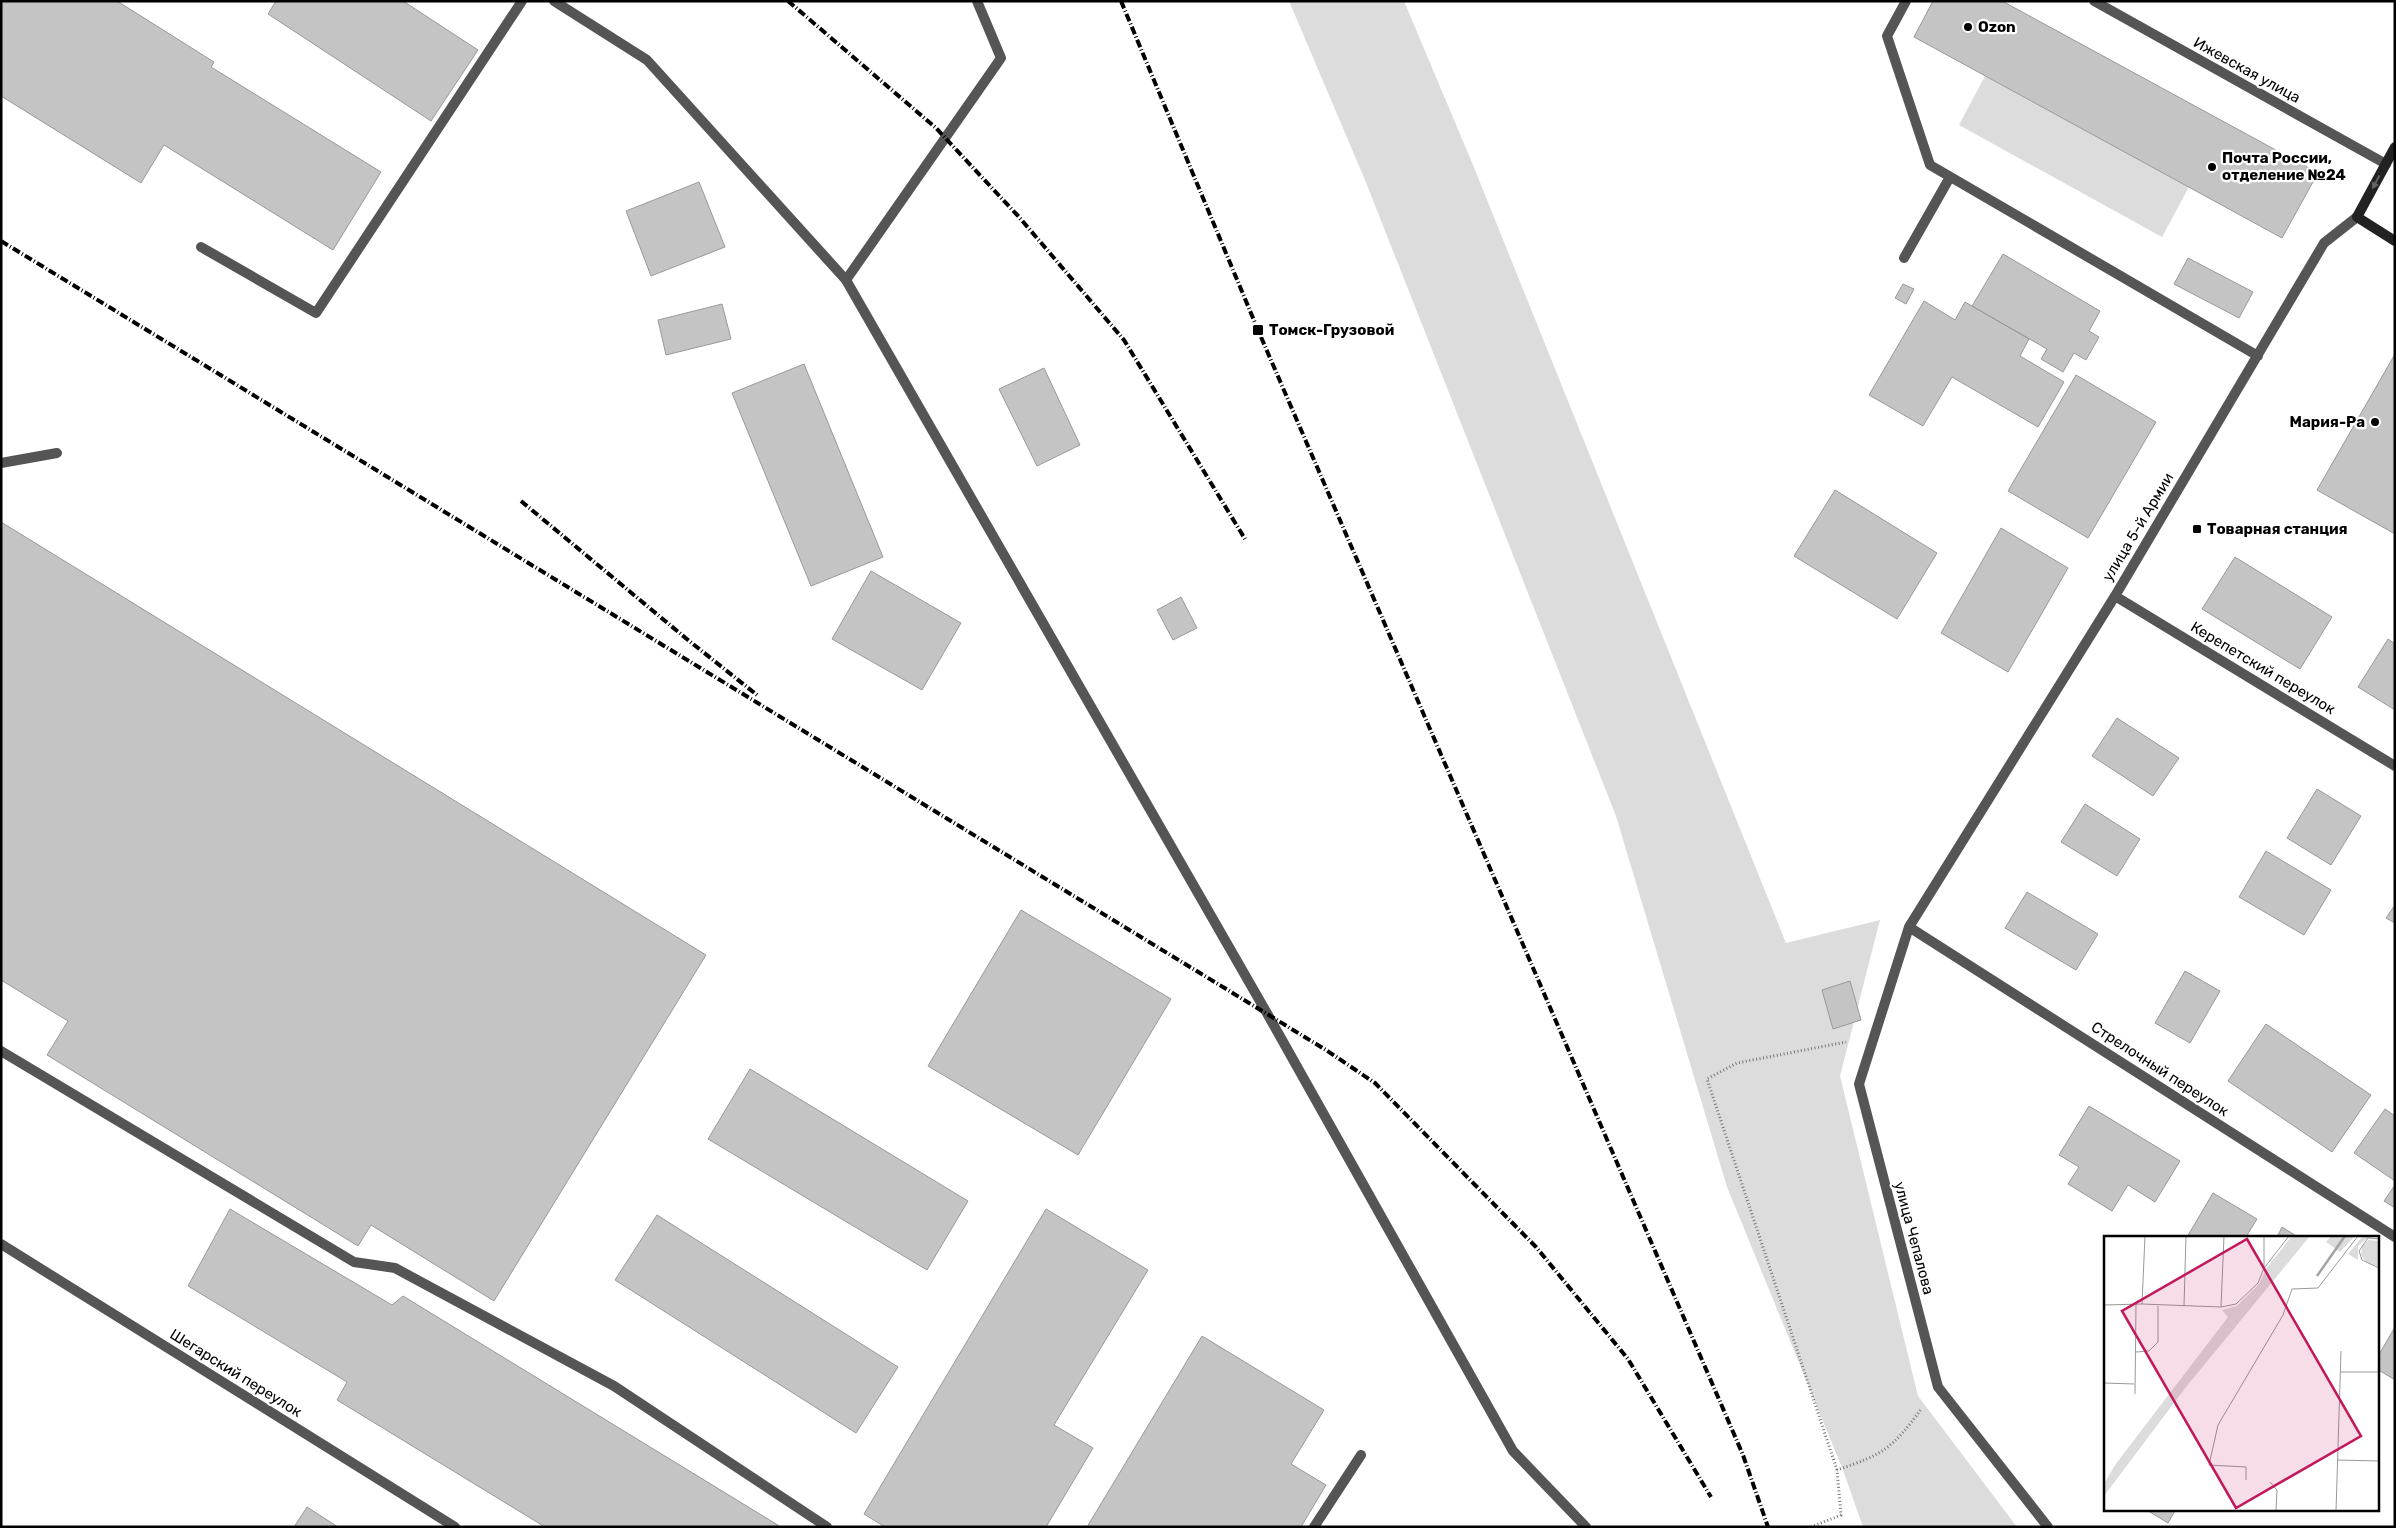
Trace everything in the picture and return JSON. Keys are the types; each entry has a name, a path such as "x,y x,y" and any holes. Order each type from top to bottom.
{"main road":[{"name":"улица 5-й Армии","path":"2357,217 2395,147"},
{"path":"2357,217 2395,241"}],"street":[{"path":"201,247 316,313 522,1"},
{"path":"554,1 647,60 846,280 1268,1015 1513,1451 1586,1527"},
{"path":"846,280 1002,58 977,1"},
{"path":"1906,1 1887,36 1930,165 2258,356"},
{"name":"Ижевская улица","path":"2094,1 2386,164"},
{"path":"1904,258 1950,177"},
{"name":"улица 5-й Армии","path":"1910,927 2115,596 2324,243 2357,217"},
{"path":"1,463 57,453"},
{"name":"Керепетский переулок","path":"2115,596 2395,766"},
{"name":"улица Чепалова","path":"1910,927 1859,1084 1938,1387 2046,1526"},
{"name":"Стрелочный переулок","path":"1910,927 2395,1237"},
{"path":"1,1051 354,1262 395,1268 614,1386 827,1527"},
{"name":"Шегарский переулок","path":"1,1244 455,1527"},
{"path":"1314,1527 1361,1455"}],"path":[{"path":"1811,1527 1841,1515 1836,1470 1707,1078 1737,1064 1874,1037"},
{"path":"1836,1470 1876,1457 1900,1439 1938,1387"}],"shaded area":[{"path":"1289,1 1404,1 1473,165 1786,943 1880,920 1840,1076 1918,1396 2017,1527 1863,1527 1843,1470 1727,1187 1616,816 1365,180"},
{"path":"1985,76 2189,187 2162,237 1959,125"}],"building":[{"path":"1,1 117,1 214,62 211,67 381,172 333,250 164,145 141,183 1,96"},
{"path":"276,1 403,1 478,50 431,121 268,14"},
{"path":"1933,1 2002,1 2318,173 2282,238 1914,37"},
{"path":"699,182 725,247 651,276 626,211"},
{"path":"2003,254 2100,311 2089,331 2099,337 2086,360 2074,353 2063,372 2041,359 2047,349 1972,306"},
{"path":"2188,258 2253,292 2239,318 2174,284"},
{"path":"1903,284 1914,289 1906,304 1895,298"},
{"path":"1924,301 1955,320 1965,302 2029,339 2020,356 2064,382 2038,427 1952,377 1923,426 1869,395"},
{"path":"722,304 731,339 666,355 658,320"},
{"name":"Мария-Ра","path":"2395,354 2395,534 2317,490"},
{"path":"804,364 883,557 811,586 732,393"},
{"path":"1044,368 1080,445 1037,466 999,389"},
{"path":"2076,375 2156,422 2088,538 2008,491"},
{"path":"1835,490 1937,553 1897,619 1794,556"},
{"path":"1,522 706,955 494,1301 371,1225 358,1246 47,1055 68,1021 1,980"},
{"path":"2001,528 2068,568 2008,672 1941,633"},
{"path":"2235,557 2332,617 2300,669 2202,609"},
{"path":"871,571 961,623 922,690 832,639"},
{"path":"1181,597 1197,628 1173,640 1157,610"},
{"path":"2388,639 2395,644 2395,710 2358,687"},
{"path":"2117,718 2179,758 2153,796 2092,756"},
{"path":"2317,789 2361,816 2331,865 2287,838"},
{"path":"2085,804 2140,839 2117,876 2061,842"},
{"path":"2266,851 2331,890 2304,935 2239,897"},
{"path":"2027,892 2098,934 2076,970 2005,928"},
{"path":"2395,905 2395,923 2386,918"},
{"path":"1021,910 1171,999 1078,1155 928,1066"},
{"path":"2185,971 2220,991 2190,1043 2155,1023"},
{"path":"1850,981 1861,1020 1833,1029 1822,990"},
{"path":"2266,1024 2371,1095 2332,1152 2228,1081"},
{"path":"750,1069 968,1201 927,1270 708,1139"},
{"path":"2089,1106 2180,1161 2155,1202 2128,1185 2112,1211 2068,1184 2079,1167 2059,1155"},
{"path":"2385,1109 2395,1116 2395,1181 2354,1153"},
{"path":"2395,1185 2395,1208 2384,1201"},
{"path":"2213,1193 2257,1219 2247,1236 2188,1236"},
{"path":"230,1209 392,1305 403,1296 781,1527 545,1527 337,1400 347,1382 188,1286"},
{"path":"1046,1209 1148,1270 1054,1425 1093,1448 1046,1527 885,1527 864,1514"},
{"path":"657,1215 898,1367 856,1433 615,1280"},
{"path":"2282,1227 2296,1236 2278,1236"},
{"path":"2395,1327 2395,1380 2378,1370 2378,1356"},
{"path":"1202,1336 1324,1410 1291,1464 1326,1485 1301,1527 1087,1527"},
{"path":"307,1507 338,1527 294,1527"},
{"path":"2147,1510 2175,1510 2168,1523"}],"railway":[{"path":"788,1 936,128 1019,217 1124,340 1245,539"},
{"path":"1121,1 1258,330 1743,1455 1768,1527"},
{"path":"1,241 1326,1050 1375,1083 1536,1247 1628,1359 1711,1497"},
{"path":"521,501 757,695"}],"place":[{"name":"Ozon","path":"1968,27"},
{"name":"Почта России, отделение №24","path":"2212,167"},
{"name":"Томск-Грузовой","path":"1258,330"},
{"name":"Мария-Ра","path":"2375,422"},
{"name":"Товарная cтанция","path":"2197,529"}]}
